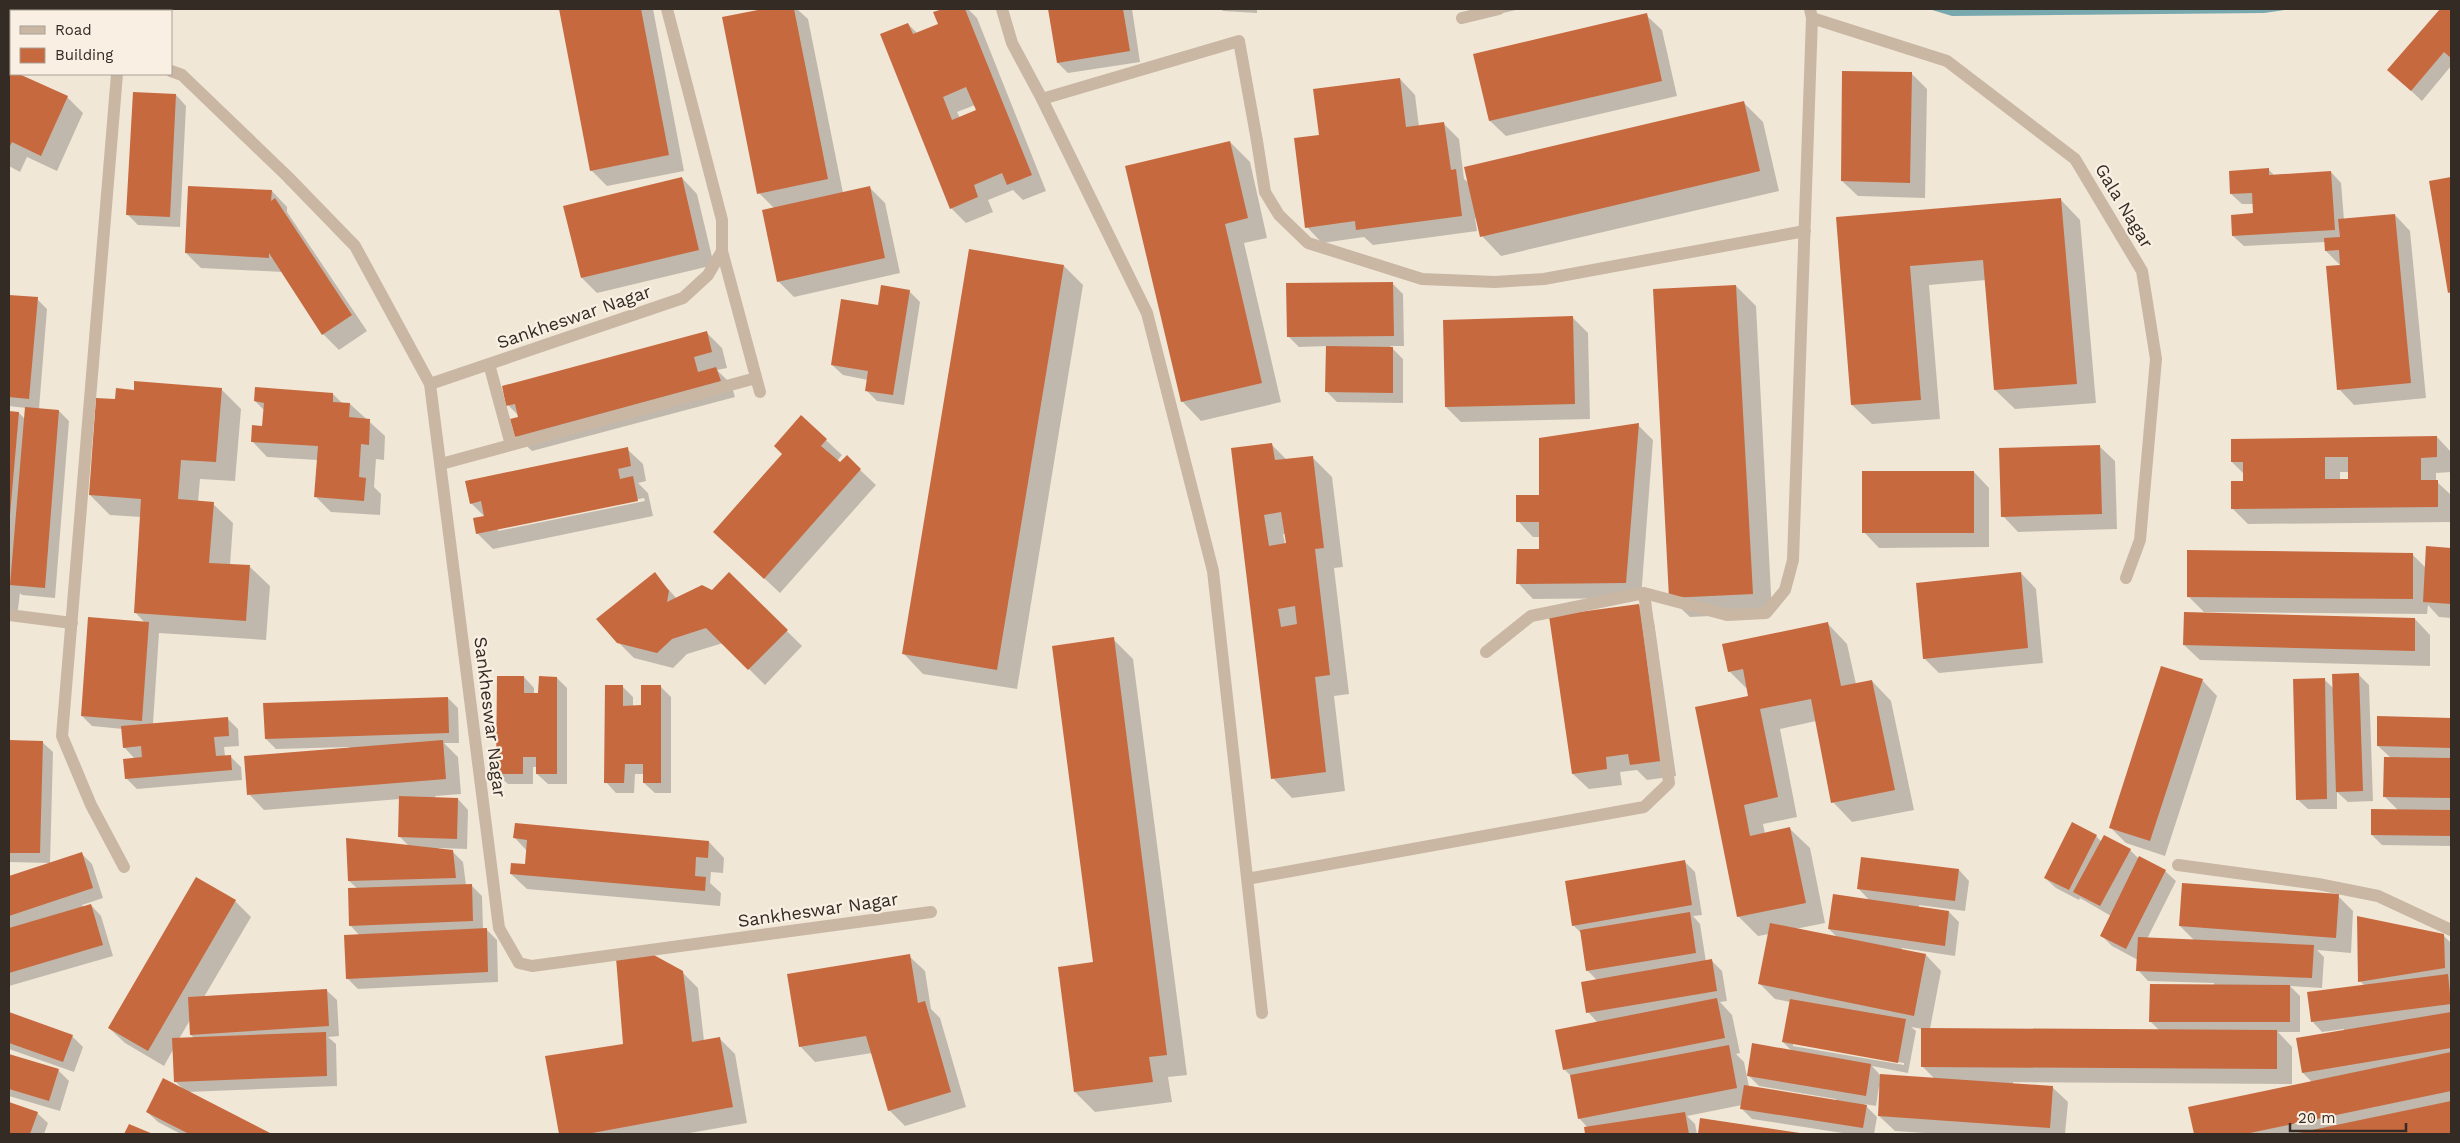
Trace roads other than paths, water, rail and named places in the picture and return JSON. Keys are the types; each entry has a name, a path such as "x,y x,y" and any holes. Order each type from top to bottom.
{"street":[{"path":"667,9 722,220 722,251 760,392"},
{"path":"1002,9 1012,43 1042,99 1147,314 1213,571 1262,1013"},
{"path":"1462,18 1499,9"},
{"path":"1486,652 1531,616 1644,593 1727,615 1766,613 1785,590 1793,560 1811,13"},
{"name":"Gala Nagar","path":"1811,13 1948,61 2076,159 2142,271 2156,359 2140,540 2126,578"},
{"path":"1042,99 1239,41 1266,192 1279,215 1308,243 1422,279 1496,282 1544,279 1805,231"},
{"path":"172,71 182,75 287,176 355,246 430,384"},
{"path":"117,75 62,736 91,805 124,868"},
{"name":"Sankheswar Nagar","path":"722,251 708,275 683,298 430,384 499,928 519,963 532,966 931,912"},
{"path":"489,364 511,445"},
{"path":"441,464 756,378"},
{"path":"1247,879 1644,807 1669,783 1644,593"},
{"path":"9,615 72,622"},
{"path":"2178,865 2318,884 2378,896 2451,930"}],"water":[{"path":"1929,9 2292,9 2264,13 1952,16"}]}
